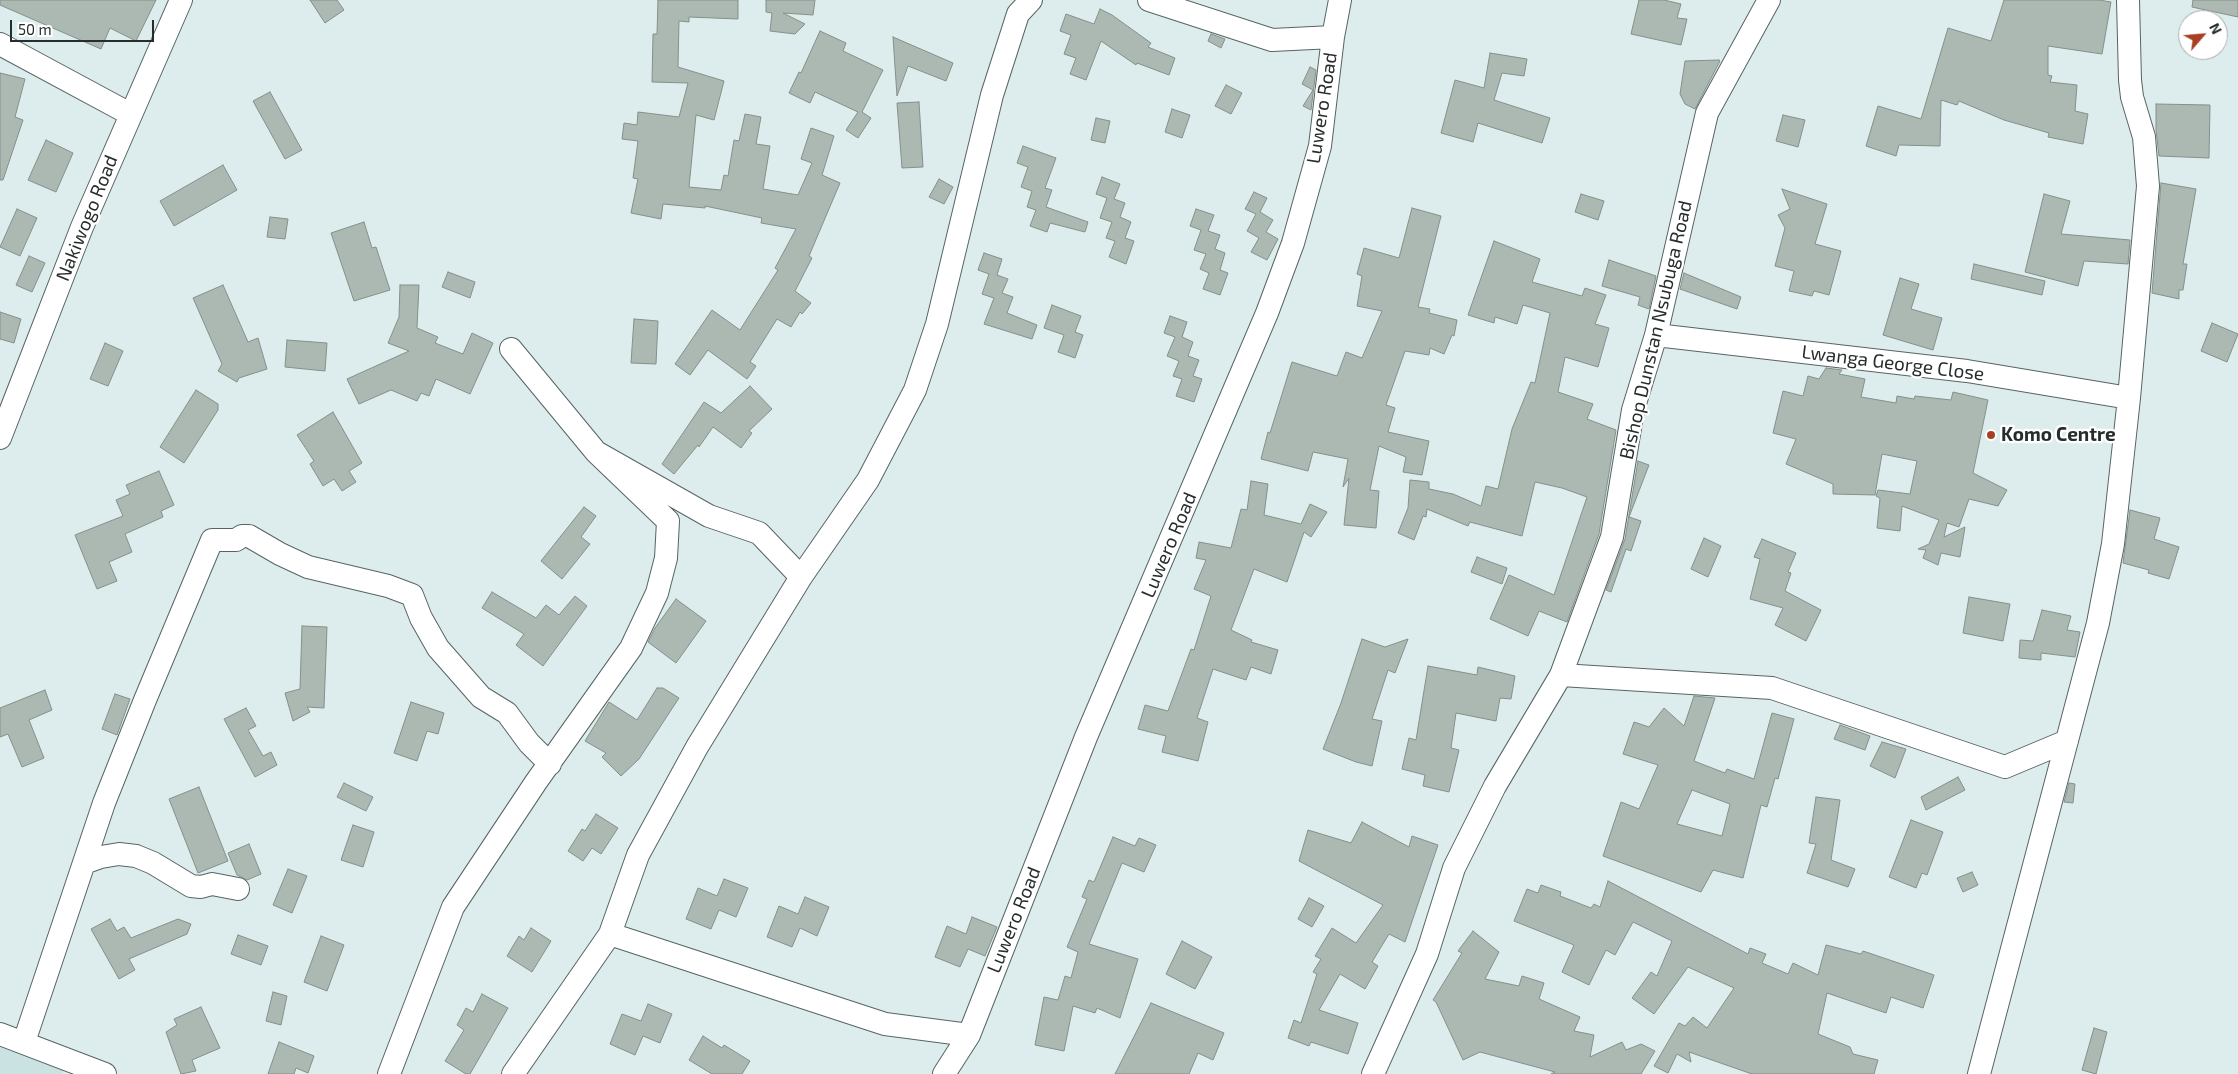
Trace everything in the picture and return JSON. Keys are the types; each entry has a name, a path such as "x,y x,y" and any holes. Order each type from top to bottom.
{"street":[{"name":"Nakiwogo Road","path":"0,438 82,227 181,0"},
{"path":"513,1074 610,934 638,855 697,747 800,577 868,480 916,390 937,324 992,95 1018,14 1031,0"},
{"path":"1149,0 1205,8 1272,40 1333,37"},
{"name":"Luwero Road","path":"944,1074 969,1035 1086,737 1267,313 1286,260 1320,146 1333,37 1340,0"},
{"name":"Bishop Dunstan Nsubuga Road","path":"1373,1074 1427,954 1454,868 1496,786 1561,675 1612,537 1633,410 1656,335 1707,113 1769,0"},
{"path":"1979,1074 2098,623 2113,544 2129,398 2148,186 2144,137 2132,97 2130,80 2128,0"},
{"path":"0,44 130,114"},
{"name":"Lwanga George Close","path":"1656,335 1967,371 2129,398"},
{"path":"389,1074 453,907 631,648 657,593 666,558 668,521 596,452 511,349"},
{"path":"596,452 709,516 759,533 800,577"},
{"path":"24,1042 104,803 212,540 236,540 242,536 249,536 280,554 308,567 388,586 412,595 421,618 438,648 481,697 507,714 529,743 550,764"},
{"path":"1561,675 1772,688 2005,767 2067,741"},
{"path":"84,863 101,857 119,854 136,856 153,863 191,886 201,887 212,884 238,889"},
{"path":"610,934 885,1024 969,1035"},
{"path":"0,1034 105,1074"}],"shaded area":[{"path":"0,1045 65,1067 62,1074 0,1074"}],"building":[{"path":"0,0 156,0 136,41 110,28 101,49 0,5"},
{"path":"310,0 337,0 344,10 325,23"},
{"path":"658,0 738,0 738,19 689,17 689,22 679,21 678,67 724,81 714,120 696,115 689,187 721,190 724,175 728,176 734,140 739,141 745,114 761,117 756,144 770,146 763,189 798,195 812,163 801,159 811,128 834,136 822,175 840,183 809,256 812,258 795,291 811,303 802,314 800,312 791,327 777,319 750,362 756,366 747,379 708,350 690,375 675,364 712,310 740,330 778,270 775,268 796,229 761,223 762,218 705,206 705,208 663,204 661,219 631,213 638,179 633,178 638,141 622,139 624,123 637,125 638,112 679,117 688,83 652,82 653,34 657,34"},
{"path":"766,0 815,0 813,15 783,13 805,24 795,34 770,31 772,13 766,12"},
{"path":"1639,0 1664,0 1681,4 1677,18 1687,19 1681,45 1631,34"},
{"path":"2004,0 2099,0 2111,2 2102,54 2048,46 2048,75 2052,76 2050,82 2077,85 2075,111 2088,114 2083,144 2048,137 2049,133 2004,120 1959,101 1957,105 1941,100 1940,146 1899,145 1896,156 1866,146 1878,106 1921,119 1948,28 1991,41"},
{"path":"2193,0 2238,0 2238,17 2228,15 2228,10 2206,10 2192,7"},
{"path":"1100,9 1112,15 1151,43 1148,47 1175,58 1169,75 1137,63 1136,65 1101,41 1086,80 1070,74 1076,58 1064,54 1071,35 1060,31 1066,14 1094,24"},
{"path":"820,31 846,43 843,51 883,70 862,112 871,118 858,138 846,130 858,112 815,92 810,103 789,93 799,72 801,73"},
{"path":"1211,34 1225,39 1221,48 1208,41"},
{"path":"893,37 953,63 946,81 908,66 897,96"},
{"path":"1490,53 1527,59 1524,76 1502,73 1494,100 1550,118 1542,143 1478,123 1473,142 1441,133 1455,80 1484,88"},
{"path":"1719,60 1695,109 1685,104 1680,94 1685,61"},
{"path":"1310,67 1316,70 1311,110 1303,106 1313,90 1302,84"},
{"path":"0,73 25,79 15,117 23,120 3,180 0,180"},
{"path":"1226,85 1242,93 1231,114 1215,106"},
{"path":"270,92 302,150 285,159 253,101"},
{"path":"919,102 923,167 902,168 897,103"},
{"path":"2156,104 2210,105 2209,158 2159,156"},
{"path":"1172,109 1190,115 1182,138 1165,132"},
{"path":"1783,115 1805,120 1798,147 1776,141"},
{"path":"1096,118 1110,121 1105,143 1091,140"},
{"path":"46,140 73,153 56,192 28,180"},
{"path":"1023,146 1056,158 1045,188 1052,190 1046,207 1088,222 1085,232 1050,223 1047,232 1030,226 1036,210 1027,207 1032,191 1021,187 1028,167 1017,163"},
{"path":"223,165 237,190 174,226 160,201"},
{"path":"1102,177 1120,184 1114,199 1125,203 1120,217 1131,222 1125,238 1134,241 1126,264 1109,257 1115,241 1106,238 1112,222 1100,218 1107,198 1096,194"},
{"path":"939,179 953,187 944,204 929,197"},
{"path":"2161,183 2196,189 2183,264 2187,264 2183,290 2179,290 2179,299 2152,293"},
{"path":"1782,189 1827,204 1815,244 1841,251 1829,295 1814,291 1812,296 1789,291 1794,271 1775,266 1785,228 1778,215 1790,209"},
{"path":"1254,192 1267,198 1260,212 1273,220 1266,232 1278,239 1267,260 1251,252 1259,238 1247,231 1256,214 1245,209"},
{"path":"1581,194 1604,201 1598,220 1575,212"},
{"path":"2044,194 2070,201 2061,234 2130,240 2128,264 2084,261 2078,286 2025,272"},
{"path":"1412,208 1441,216 1418,307 1430,309 1429,313 1457,320 1454,336 1452,335 1444,354 1430,348 1429,355 1405,351 1386,405 1395,408 1388,432 1429,441 1422,475 1403,472 1406,457 1379,446 1370,490 1379,491 1376,528 1344,525 1349,478 1343,487 1348,459 1313,452 1308,471 1261,459 1268,432 1270,433 1292,362 1337,376 1346,352 1362,358 1382,311 1357,306 1362,276 1357,274 1364,248 1399,258"},
{"path":"17,209 37,218 20,256 0,247"},
{"path":"1196,209 1214,215 1208,231 1220,235 1215,249 1225,253 1220,270 1228,273 1220,295 1203,289 1209,273 1200,269 1206,254 1194,250 1201,230 1190,226"},
{"path":"270,217 288,219 285,239 267,237"},
{"path":"364,222 372,248 376,247 390,290 354,301 331,233"},
{"path":"1494,241 1540,259 1532,282 1582,296 1585,288 1606,295 1595,324 1609,328 1598,367 1565,357 1558,392 1593,404 1587,419 1616,430 1599,534 1567,622 1539,611 1528,636 1490,619 1509,575 1554,595 1587,497 1562,488 1535,482 1522,536 1470,522 1468,526 1427,509 1426,517 1423,516 1414,540 1398,533 1408,508 1410,480 1429,482 1429,489 1453,494 1481,506 1486,486 1498,489 1512,429 1531,382 1535,383 1550,313 1523,305 1517,324 1495,317 1494,323 1468,315"},
{"path":"984,253 1002,259 997,275 1008,279 1002,293 1013,297 1007,313 1037,325 1032,339 984,324 994,298 982,294 989,274 978,270"},
{"path":"29,256 45,263 32,292 16,285"},
{"path":"1609,260 1656,276 1649,309 1638,305 1640,297 1602,286"},
{"path":"1974,264 2045,281 2042,295 1971,279"},
{"path":"448,272 475,282 470,298 442,287"},
{"path":"1684,273 1741,297 1737,309 1680,289"},
{"path":"1900,278 1919,284 1911,309 1942,318 1933,350 1883,335"},
{"path":"223,285 248,342 258,338 267,369 239,378 237,382 218,371 222,364 193,298"},
{"path":"400,285 419,285 417,328 438,337 435,343 463,354 472,333 493,343 470,394 436,379 429,396 421,393 417,401 391,390 359,404 347,379 409,351 388,343 399,317"},
{"path":"1052,305 1081,316 1075,332 1083,335 1075,358 1058,352 1064,335 1044,328"},
{"path":"0,312 21,319 14,343 0,339"},
{"path":"1170,316 1187,322 1182,337 1193,342 1188,356 1199,360 1193,376 1202,379 1194,402 1176,396 1182,379 1173,376 1179,361 1167,356 1175,337 1164,333"},
{"path":"634,319 658,321 656,364 631,363"},
{"path":"2212,323 2238,334 2227,362 2201,351"},
{"path":"287,340 327,343 325,371 285,367"},
{"path":"105,343 123,351 108,386 90,379"},
{"path":"1826,368 1842,370 1839,374 1865,379 1861,397 1896,403 1897,396 1914,399 1915,396 1951,400 1953,392 1988,400 1973,473 2007,490 1998,506 1969,499 1959,527 1947,523 1944,537 1965,527 1960,557 1941,553 1938,565 1923,558 1926,550 1918,549 1929,544 1939,520 1902,506 1900,531 1877,528 1880,498 1876,496 1878,490 1910,494 1917,461 1882,454 1875,495 1833,494 1833,484 1786,464 1796,439 1773,433 1783,391 1803,396 1808,376 1819,379"},
{"path":"750,386 772,409 749,431 752,433 741,448 713,427 699,447 698,445 674,474 662,464 704,402 721,413"},
{"path":"196,390 218,404 218,410 184,463 160,447"},
{"path":"333,412 362,463 349,471 356,482 342,491 334,479 323,486 310,464 314,461 297,435"},
{"path":"1638,461 1649,465 1629,517 1641,521 1631,551 1626,549 1611,592 1606,590 1625,539"},
{"path":"159,471 174,505 161,511 163,517 125,534 132,552 109,562 117,581 97,589 75,535 123,516 116,500 130,494 126,485"},
{"path":"1251,481 1268,484 1264,515 1301,524 1310,504 1327,512 1311,537 1304,532 1287,582 1254,569 1231,630 1252,640 1251,642 1278,650 1271,674 1251,667 1246,680 1213,669 1197,718 1208,722 1198,761 1162,752 1166,736 1138,729 1145,705 1168,711 1191,649 1194,650 1211,596 1194,589 1206,560 1196,558 1199,542 1231,548 1241,509 1247,510"},
{"path":"584,507 596,516 581,537 590,544 562,579 541,561"},
{"path":"2130,510 2160,518 2154,539 2179,547 2169,579 2148,573 2149,570 2123,563"},
{"path":"1704,538 1721,546 1708,577 1691,569"},
{"path":"1762,539 1796,553 1788,572 1791,573 1785,591 1821,610 1806,641 1775,625 1783,608 1750,599 1760,559 1754,557"},
{"path":"1477,557 1507,568 1502,584 1471,572"},
{"path":"492,592 536,618 546,605 559,615 575,596 587,606 543,666 516,645 524,634 482,608"},
{"path":"1969,597 2010,604 2003,641 1963,633"},
{"path":"676,599 706,621 676,663 648,642 655,628"},
{"path":"2042,610 2071,616 2067,630 2080,632 2075,657 2041,653 2041,660 2019,658 2020,640 2033,641"},
{"path":"302,626 327,627 324,708 307,707 310,712 293,721 285,693 300,689"},
{"path":"1362,639 1385,647 1408,639 1395,673 1388,670 1372,719 1382,721 1372,766 1323,749 1341,703"},
{"path":"1428,666 1477,675 1478,667 1515,676 1511,699 1500,698 1496,721 1456,713 1451,748 1459,750 1449,792 1423,786 1425,775 1402,769 1409,738 1416,740"},
{"path":"657,688 663,688 679,698 639,759 621,776 602,757 606,753 585,741 609,702 637,720"},
{"path":"45,690 52,710 29,720 44,758 22,767 8,734 0,737 0,708"},
{"path":"115,694 130,699 117,735 102,729"},
{"path":"1694,696 1715,698 1694,761 1725,773 1727,769 1754,779 1772,713 1794,719 1778,779 1775,778 1767,807 1761,805 1743,878 1713,870 1701,892 1603,856 1621,802 1639,809 1658,765 1623,754 1634,722 1649,727 1664,708 1684,726","holes":["1692,790 1730,804 1722,836 1677,824"]},
{"path":"411,702 444,713 438,734 427,731 417,761 394,753"},
{"path":"246,708 256,726 248,730 263,756 271,752 277,765 255,777 224,719"},
{"path":"1840,725 1870,736 1865,750 1834,739"},
{"path":"1882,742 1906,749 1895,778 1870,766"},
{"path":"1958,777 1965,790 1926,810 1921,797"},
{"path":"344,783 373,797 366,811 337,797"},
{"path":"2069,783 2075,784 2073,803 2064,802"},
{"path":"199,787 228,861 198,873 169,799"},
{"path":"1816,797 1840,800 1831,860 1855,869 1848,887 1807,873 1816,844 1809,843"},
{"path":"596,814 618,828 601,854 592,848 583,861 568,851 582,829 585,831"},
{"path":"1911,820 1943,832 1927,875 1922,873 1916,888 1889,877"},
{"path":"1362,822 1409,847 1412,836 1438,845 1405,942 1389,934 1372,962 1378,966 1365,989 1340,974 1319,1010 1358,1023 1348,1054 1311,1042 1309,1046 1288,1038 1294,1020 1301,1023 1317,974 1313,972 1321,959 1315,956 1332,928 1356,943 1383,905 1299,861 1308,830 1351,843"},
{"path":"353,825 374,832 363,867 341,860"},
{"path":"1113,837 1135,846 1139,838 1156,845 1144,872 1122,863 1089,944 1138,959 1120,1018 1097,1008 1095,1013 1073,1006 1064,1051 1035,1045 1044,997 1058,1000 1065,976 1071,978 1078,952 1067,947 1087,899 1082,897 1089,880 1094,882"},
{"path":"249,844 261,874 247,880 237,875 228,853"},
{"path":"288,869 307,876 292,913 273,905"},
{"path":"1972,872 1978,885 1963,892 1957,878"},
{"path":"724,879 748,888 736,917 719,910 711,929 686,919 698,888 717,896"},
{"path":"1608,881 1748,954 1750,948 1766,954 1762,963 1788,974 1793,963 1818,975 1826,945 1861,954 1863,951 1934,975 1923,1008 1891,997 1886,1013 1827,993 1818,1034 1850,1047 1853,1054 1878,1060 1874,1074 1752,1074 1689,1052 1691,1062 1677,1054 1668,1073 1654,1066 1679,1023 1685,1026 1693,1017 1707,1028 1734,988 1688,967 1654,1014 1632,998 1651,972 1657,976 1672,941 1633,922 1615,955 1606,950 1589,985 1562,972 1574,945 1514,921 1527,889 1538,893 1541,885 1561,892 1560,896 1591,908 1594,904 1600,907"},
{"path":"805,897 829,907 817,936 800,928 792,947 767,937 779,906 798,914"},
{"path":"1309,898 1324,906 1312,927 1298,919"},
{"path":"972,917 997,927 985,956 968,949 960,967 935,957 947,926 966,934"},
{"path":"110,919 117,931 124,927 131,938 178,919 191,924 187,934 129,959 135,970 119,979 91,929"},
{"path":"531,928 551,941 532,972 507,956 519,936 524,940"},
{"path":"1473,931 1499,952 1485,979 1519,986 1522,976 1544,983 1539,999 1580,1017 1574,1031 1594,1035 1590,1057 1622,1042 1626,1050 1641,1044 1655,1051 1641,1074 1551,1074 1555,1072 1480,1052 1463,1060 1436,1002 1433,1000 1462,953 1458,951"},
{"path":"238,935 268,946 261,965 231,954"},
{"path":"321,936 344,945 327,991 304,982"},
{"path":"1182,941 1212,957 1195,989 1166,974"},
{"path":"273,992 287,996 281,1025 266,1021"},
{"path":"482,994 508,1008 470,1074 466,1074 445,1061 464,1030 457,1025 466,1008 473,1012"},
{"path":"1151,1003 1224,1033 1213,1060 1198,1053 1189,1074 1115,1074"},
{"path":"648,1004 672,1014 660,1043 643,1036 635,1055 610,1044 622,1014 641,1021"},
{"path":"201,1007 220,1048 192,1060 196,1071 181,1074 166,1032 177,1025 174,1019"},
{"path":"2094,1028 2107,1032 2096,1074 2082,1070"},
{"path":"703,1036 722,1048 724,1045 750,1061 742,1074 712,1074 689,1060"},
{"path":"279,1042 314,1056 308,1073 296,1068 294,1074 268,1074"}],"place":[{"name":"Komo Centre","path":"1991,435"}]}
